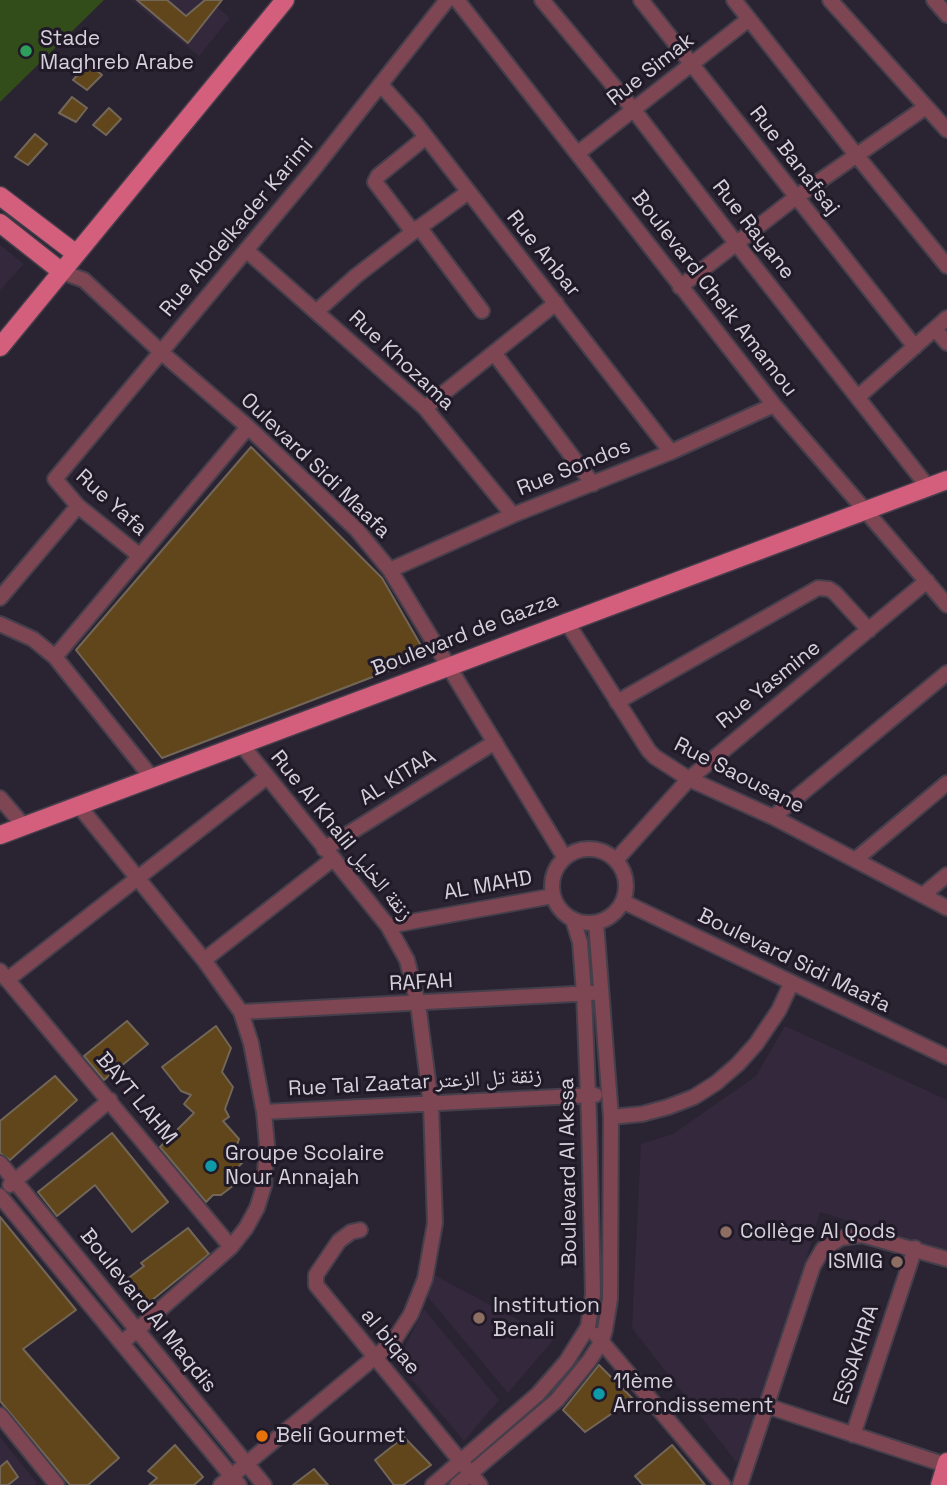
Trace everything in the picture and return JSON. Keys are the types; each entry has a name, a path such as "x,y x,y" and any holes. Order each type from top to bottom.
{"main road":[{"path":"0,347 284,0"},
{"path":"0,196 75,253"},
{"path":"0,223 62,272"},
{"name":"Boulevard de Gazza","path":"0,835 947,480"},
{"path":"940,1485 946,1464"}],"street":[{"name":"Rue Abdelkader Karimi","path":"55,480 381,85 447,0"},
{"name":"Boulevard Cheik Amamou","path":"457,0 774,405 947,605"},
{"name":"Rue Rayane","path":"542,0 634,109 928,487"},
{"name":"Rue Banafsaj","path":"641,0 915,347"},
{"path":"734,0 856,156 947,266"},
{"path":"830,0 947,130"},
{"path":"933,0 947,15"},
{"name":"Rue Simak","path":"578,153 749,19"},
{"name":"Rue Anbar","path":"381,85 400,104 671,452"},
{"path":"680,287 795,198 926,107"},
{"path":"426,137 375,181 378,188 482,311"},
{"path":"317,311 415,229 467,193"},
{"name":"Rue Khozama","path":"246,250 425,408 513,515"},
{"path":"75,253 84,280"},
{"path":"62,272 84,280"},
{"name":"Oulevard Sidi Maafa","path":"84,280 161,352 248,427 357,530 390,570 565,858"},
{"path":"425,408 556,303"},
{"path":"858,397 947,318"},
{"path":"935,329 947,343"},
{"path":"494,353 593,484"},
{"name":"Rue Sondos","path":"390,570 513,515 671,452 774,405"},
{"path":"55,657 248,427"},
{"name":"Rue Yafa","path":"55,480 78,506 140,556"},
{"path":"3,588 78,506"},
{"name":"Rue Yasmine","path":"616,860 689,779 927,581"},
{"path":"617,702 818,589 829,589 835,593 869,630"},
{"name":"Rue Saousane","path":"566,621 649,751 689,779 774,817 947,908"},
{"path":"0,624 33,639 55,657 152,778"},
{"path":"774,817 947,673"},
{"name":"AL KITAA","path":"204,960 328,854 495,742"},
{"name":"Rue Al Khalil زنقة الخليل","path":"230,1482 247,1464 393,1342 411,1314 429,1264 435,1223 431,1104 418,1004 407,960 388,926 241,744"},
{"name":"BAYT LAHM","path":"231,1247 4,975 137,879 267,777"},
{"path":"855,860 947,783"},
{"path":"0,798 24,826"},
{"path":"79,806 204,960 241,1013 251,1044 268,1145 264,1186 257,1208 231,1247 122,1343"},
{"path":"591,849 607,853 616,860 626,876 627,889 624,902 615,914 596,923 584,923 573,920 558,907 553,896 554,875 565,858 574,852 591,849"},
{"path":"923,895 947,875"},
{"name":"AL MAHD","path":"388,926 553,896"},
{"name":"Boulevard Sidi Maafa","path":"624,902 947,1057"},
{"name":"Boulevard Al Akssa","path":"433,1485 551,1380 576,1348 588,1327 593,1294 588,1096 580,942 573,920"},
{"path":"457,1485 475,1480 557,1400 580,1374 602,1341 610,1299 611,1117 596,923"},
{"path":"611,1117 642,1114 668,1107 694,1097 716,1083 756,1044 779,1010 792,984"},
{"name":"RAFAH","path":"241,1013 603,993"},
{"name":"Rue Tal Zaatar زنقة تل الزعتر","path":"264,1112 609,1095"},
{"path":"0,1195 110,1100"},
{"name":"Boulevard Al Maqdis","path":"0,1163 264,1485"},
{"name":"Boulevard Al Maqdis","path":"0,1195 122,1343 230,1482"},
{"name":"al biqae","path":"360,1230 351,1232 339,1241 316,1275 319,1291 475,1480"},
{"path":"740,1485 813,1266 823,1249 841,1238 862,1235 947,1259"},
{"name":"ESSAKHRA","path":"853,1435 915,1248"},
{"path":"588,1327 723,1485"},
{"name":"ESSAKHRA","path":"767,1406 946,1464"},
{"path":"0,1415 57,1485"}],"shaded area":[{"path":"131,0 209,0 230,18 199,56"},
{"path":"0,245 24,264 0,290"},
{"name":"Collège Al Qods","path":"785,1026 947,1100 947,1251 820,1212 779,1352 737,1463 632,1328 641,1144 673,1134 756,1076"},
{"name":"Institution Benali","path":"434,1275 554,1339 508,1393 427,1296"},
{"path":"424,1309 499,1400 464,1441 397,1362"},
{"path":"0,1437 37,1483 35,1485 0,1485"}],"green space":[{"name":"Stade Maghreb Arabe","path":"0,0 104,0 0,102"}],"building":[{"path":"137,0 167,0 186,16 205,0 222,0 188,43"},
{"path":"88,63 102,75 87,90 73,80"},
{"path":"72,97 87,108 76,122 59,113"},
{"path":"109,108 121,119 106,135 93,125"},
{"path":"35,134 47,144 28,165 15,157"},
{"path":"251,447 382,578 427,656 162,758 76,650"},
{"path":"127,1021 148,1044 104,1080 84,1056"},
{"path":"216,1026 231,1048 222,1072 233,1087 225,1109 229,1117 223,1121 239,1139 237,1145 242,1152 238,1156 243,1162 235,1170 234,1185 221,1195 213,1195 206,1202 160,1147 194,1113 184,1104 191,1095 181,1091 162,1067"},
{"path":"55,1076 77,1100 10,1160 0,1153 0,1121"},
{"path":"112,1133 168,1202 132,1232 95,1185 57,1216 38,1192"},
{"path":"0,1217 76,1310 23,1349 119,1458 88,1485 70,1485 0,1401"},
{"path":"188,1228 209,1254 141,1309 121,1284 144,1266 141,1263"},
{"name":"11ème Arrondissement","path":"599,1365 633,1399 585,1432 563,1410"},
{"path":"404,1437 431,1465 403,1485 394,1485 375,1460"},
{"path":"175,1445 203,1477 194,1485 149,1485 157,1478 148,1471"},
{"path":"672,1445 705,1485 643,1485 635,1476"},
{"path":"7,1461 18,1477 8,1485 0,1485 0,1467"},
{"path":"314,1469 328,1485 293,1485"}],"place":[{"name":"Stade Maghreb Arabe","path":"26,51"},
{"name":"Groupe Scolaire Nour Annajah","path":"211,1166"},
{"name":"Collège Al Qods","path":"726,1232"},
{"name":"ISMIG","path":"897,1262"},
{"name":"Institution Benali","path":"479,1318"},
{"name":"11ème Arrondissement","path":"599,1394"},
{"name":"Beli Gourmet","path":"262,1436"}]}
